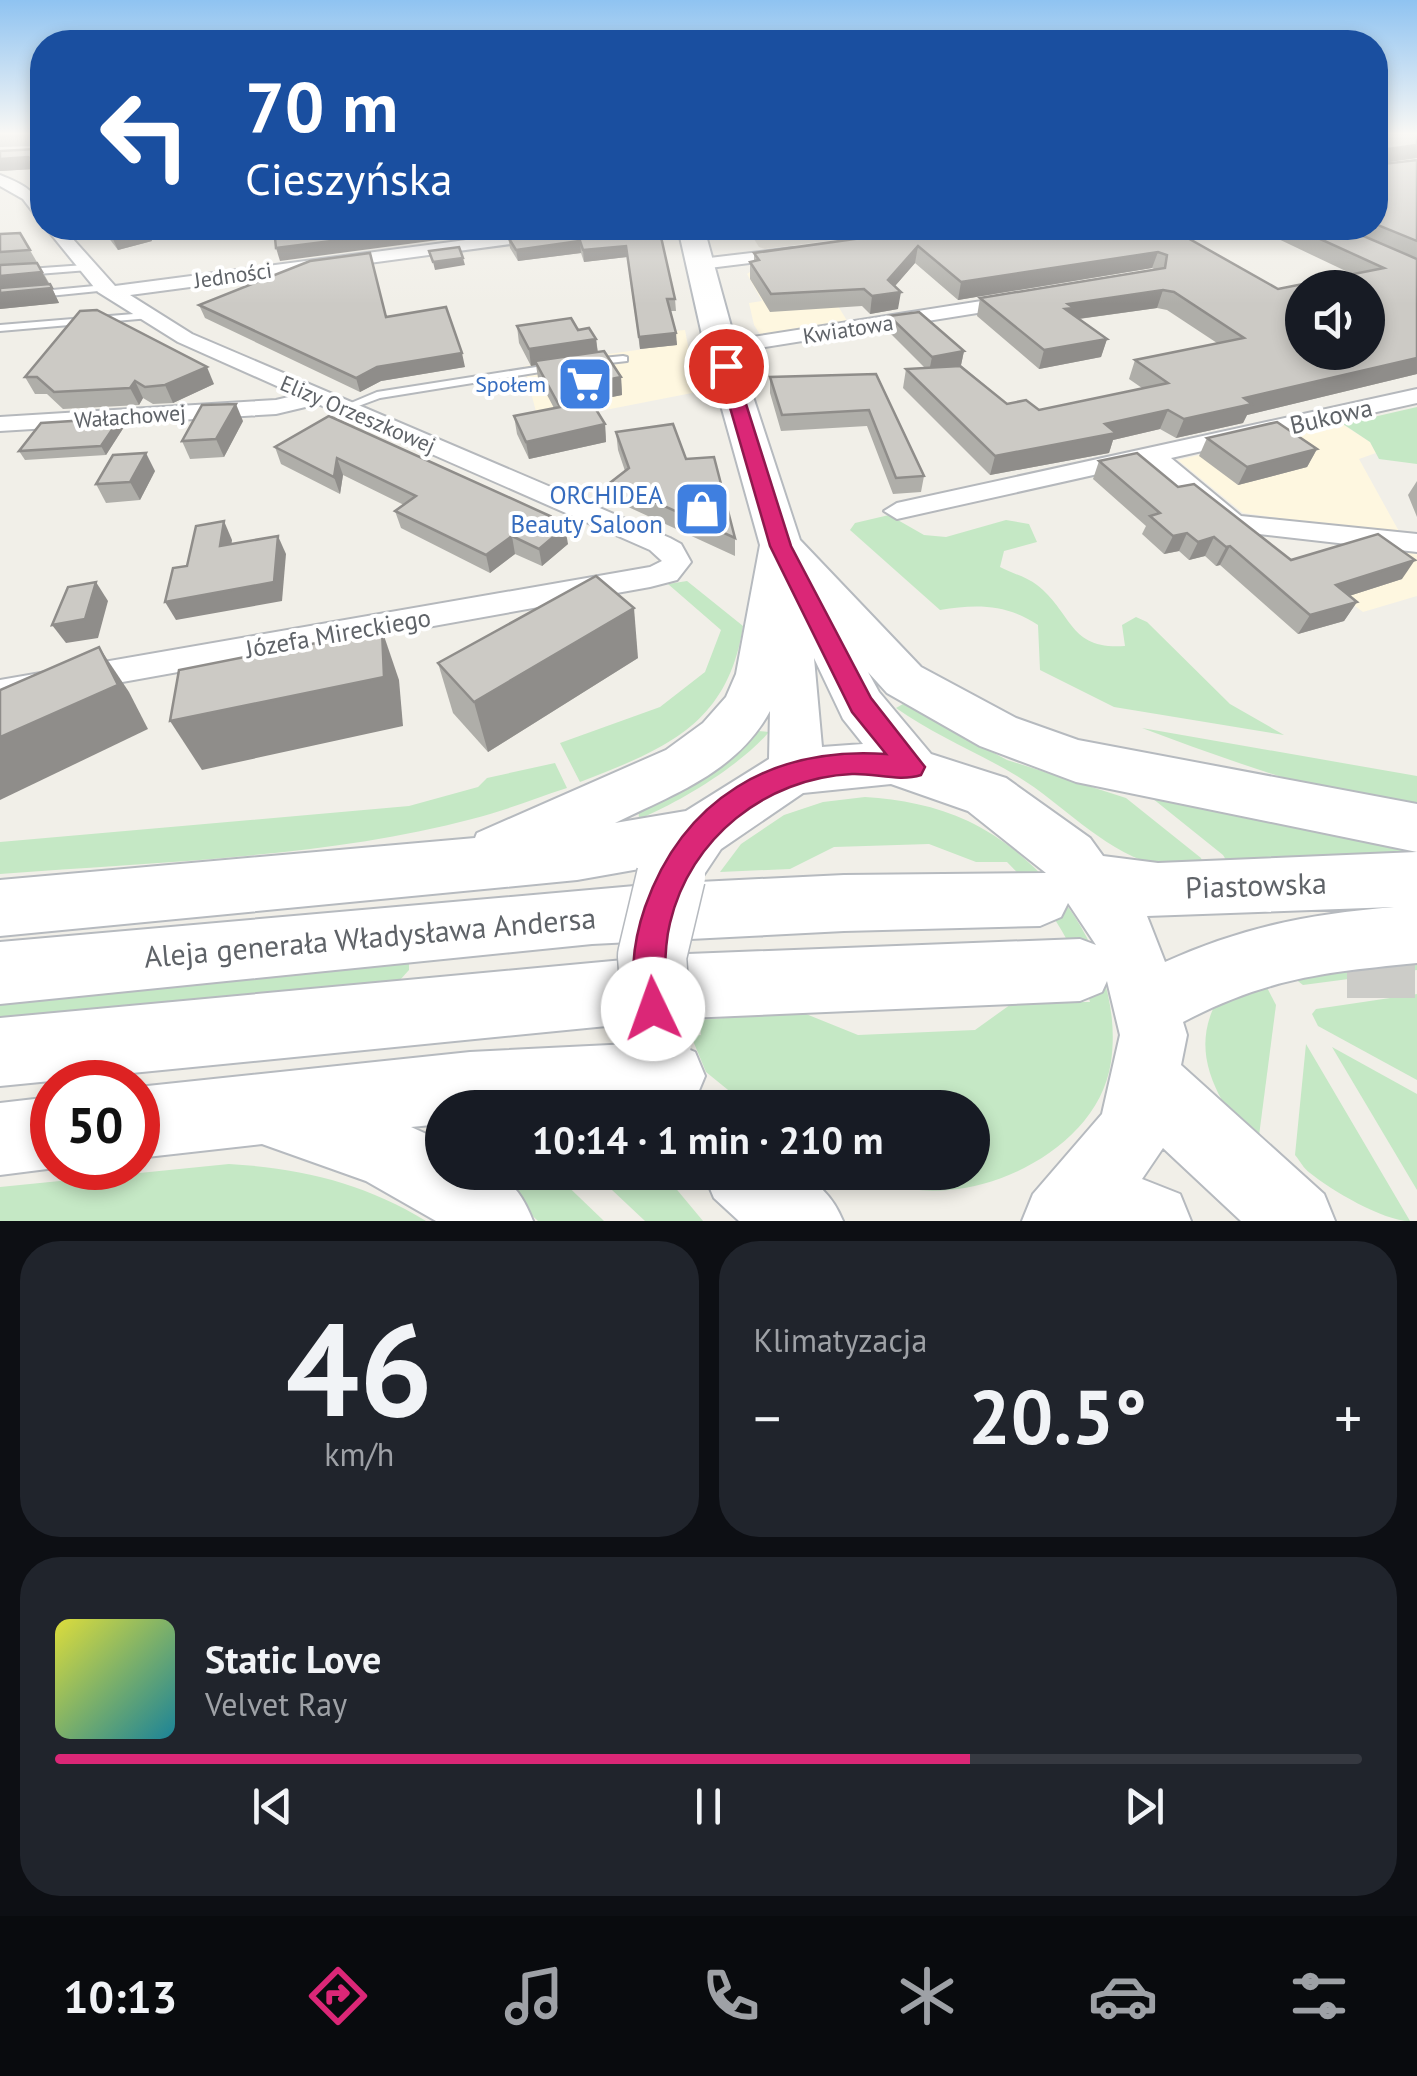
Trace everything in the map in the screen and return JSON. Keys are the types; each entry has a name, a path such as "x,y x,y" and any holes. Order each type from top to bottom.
{"main road":[{"path":"695,240 721,348 780,546 861,705 911,767"},
{"path":"780,546 795,715 796,772"},
{"path":"780,546 904,680 998,732 1076,760 1417,828"},
{"path":"470,864 685,765 721,738 746,708 760,674 780,546"},
{"path":"160,1120 441,1087 672,1074 648,979 654,924 685,855 744,797 796,772 852,763 911,767 951,778 1016,810 1063,847 1067,890 1128,940 1149,1004 1150,1081 1139,1123 1119,1162 1102,1213"},
{"path":"0,908 576,854 685,855"},
{"name":"Piastowska","path":"1067,890 1417,879"},
{"name":"Aleja generała Władysława Andersa","path":"0,973 592,916 1067,890"},
{"path":"1149,1004 1209,974 1265,955 1327,943 1417,934"},
{"path":"0,1052 688,986 1080,970"},
{"path":"1150,1081 1192,1126 1298,1221"},
{"path":"260,1108 430,1173 473,1199 496,1221"},
{"path":"0,1140 30,1136"},
{"path":"759,1190 805,1221"}],"street":[{"name":"Elizy Orzeszkowej","path":"63,240 108,290 185,338 660,544 675,555 674,568"},
{"name":"Jedności","path":"108,290 499,240"},
{"path":"702,264 811,250"},
{"name":"Kwiatowa","path":"721,348 1043,297"},
{"name":"Bukowa","path":"897,512 1417,396"},
{"name":"Wałachowej","path":"0,424 276,407 318,397"},
{"path":"1154,456 1234,524 1417,544"},
{"name":"Józefa Mireckiego","path":"0,692 577,591 650,577 674,568"}],"lane":[{"path":"0,274 85,268"},
{"path":"0,298 108,290"},
{"path":"0,328 146,316"},
{"path":"580,364 623,359"},
{"path":"345,408 377,395 562,366"}],"shaded area":[{"path":"755,240 834,240 765,249"},
{"path":"757,267 824,283 849,324 763,339 754,325 749,303 762,301 747,274"},
{"path":"685,330 697,392 539,423 524,366 644,349 639,334"},
{"path":"1339,422 1370,442 1376,453 1359,459 1401,535 1243,513 1178,460"},
{"path":"1377,548 1417,553 1417,596 1363,612 1301,566"}],"green space":[{"path":"1417,407 1417,464 1379,459 1370,442 1343,424"},
{"path":"889,515 924,535 946,537 1006,520 1029,524 1037,542 1004,551 1000,567 1037,585 1082,636 1106,646 1125,646 1122,625 1136,617 1147,622 1230,704 1284,735 1114,707 1040,670 1038,625 991,607 940,610 850,530 855,523"},
{"path":"687,581 743,626 723,688 688,729 639,758 580,782 560,743 660,707 705,672 721,630 668,584"},
{"path":"903,704 1007,760 1126,798 1201,858 1206,871 1158,866 1115,847 1017,776 896,708"},
{"path":"1142,728 1417,776 1417,813 1278,776"},
{"path":"747,730 769,732 709,781 639,819 638,802"},
{"path":"555,763 567,788 484,816 416,832 238,857 0,874 0,842 409,806 478,787 487,778"},
{"path":"1142,790 1417,842 1417,859 1231,868 1223,855"},
{"path":"865,797 905,802 968,821 1029,862 1077,920 1095,953 1107,989 1112,1025 1111,1062 1104,1088 1091,1112 1051,1152 990,1181 990,1090 728,1090 706,1072 691,1036 701,1035 699,1020 801,1012 858,1035 975,1030 1014,1002 1090,1002 1077,962 1059,926 1007,862 976,862 929,844 834,847 790,869 720,872 741,844 784,815 823,802"},
{"path":"1417,957 1417,970 1303,985 1290,975"},
{"path":"404,961 409,970 400,980 0,1022 0,1001"},
{"path":"1262,978 1276,1005 1257,1151 1221,1099 1207,1061 1205,1042 1217,1001"},
{"path":"1417,994 1417,1080 1318,1026 1312,1014 1316,1009"},
{"path":"1306,1044 1410,1221 1386,1216 1344,1196 1308,1171 1295,1155"},
{"path":"1332,1047 1417,1094 1417,1190"},
{"path":"229,1164 281,1169 355,1187 426,1221 0,1221 0,1187 30,1184 30,1190 160,1190 160,1171"},
{"path":"504,1190 572,1190 604,1221 538,1221"},
{"path":"612,1190 677,1190 703,1221 645,1221"}],"building":[{"path":"1388,190 1417,190 1417,241 1388,229"},
{"path":"20,233 30,250 0,252 0,234"},
{"path":"275,240 339,240 276,248"},
{"path":"510,240 662,240 675,299 667,299 676,333 639,337 626,246 583,250 580,241 516,250"},
{"path":"847,240 1191,240 1278,289 1285,288 1285,370 1365,370 1244,398 1252,404 1184,419 1168,410 1105,424 1116,433 995,456 906,369 960,366 1007,404 1026,400 1039,410 1168,383 1135,360 1244,338 1174,292 1163,290 1068,304 1074,308 1065,309 1107,339 1044,350 980,298 1165,268 1167,255 1158,252 961,282 918,246 888,280 901,292 872,296 864,289 771,294 750,262 759,260 754,253"},
{"path":"1322,240 1373,240 1417,259 1417,358 1385,365 1385,270 1374,270 1384,268"},
{"path":"459,247 463,258 433,262 429,251"},
{"path":"370,253 386,317 446,307 462,353 377,367 356,378 199,305 310,261"},
{"path":"37,263 42,272 0,276 0,265"},
{"path":"50,284 52,288 0,293 0,288"},
{"path":"97,310 207,367 165,385 145,387 135,381 130,388 54,392 37,377 25,377 80,311"},
{"path":"919,312 964,351 932,357 889,316"},
{"path":"571,318 578,330 589,328 596,339 529,349 517,326"},
{"path":"604,351 621,377 581,385 605,424 526,442 514,416 560,407 535,361"},
{"path":"876,374 924,476 896,478 869,410 782,415 770,377"},
{"path":"236,404 216,439 182,441 202,405"},
{"path":"329,416 550,516 547,519 565,527 539,549 512,536 486,555 395,511 416,496 337,458 334,477 275,447"},
{"path":"120,418 101,446 19,451 41,423"},
{"path":"1277,422 1317,449 1247,467 1207,438"},
{"path":"673,424 686,459 714,457 735,538 611,482 629,468 616,432"},
{"path":"146,453 130,482 96,484 113,455"},
{"path":"1137,453 1178,487 1194,484 1291,560 1378,534 1415,560 1336,585 1357,602 1310,615 1230,546 1214,537 1198,542 1187,533 1173,536 1150,516 1160,513 1099,461"},
{"path":"224,521 220,546 278,536 274,582 165,602 173,568 187,566 196,526"},
{"path":"596,576 634,608 474,702 438,663"},
{"path":"96,582 85,619 52,625 68,587"},
{"path":"382,630 384,677 170,721 179,670"},
{"path":"99,647 118,685 0,737 0,690"}],"tunnel":[{"path":"1347,964 1417,964"}],"place":[{"name":"Społem","path":"585,384"},
{"name":"ORCHIDEA Beauty Saloon","path":"702,509"}],"route":[{"path":"653,1009 648,979 654,924 671,875 699,834 728,807 760,787 796,772 852,763 911,767 861,705 780,546 726,366"}]}
